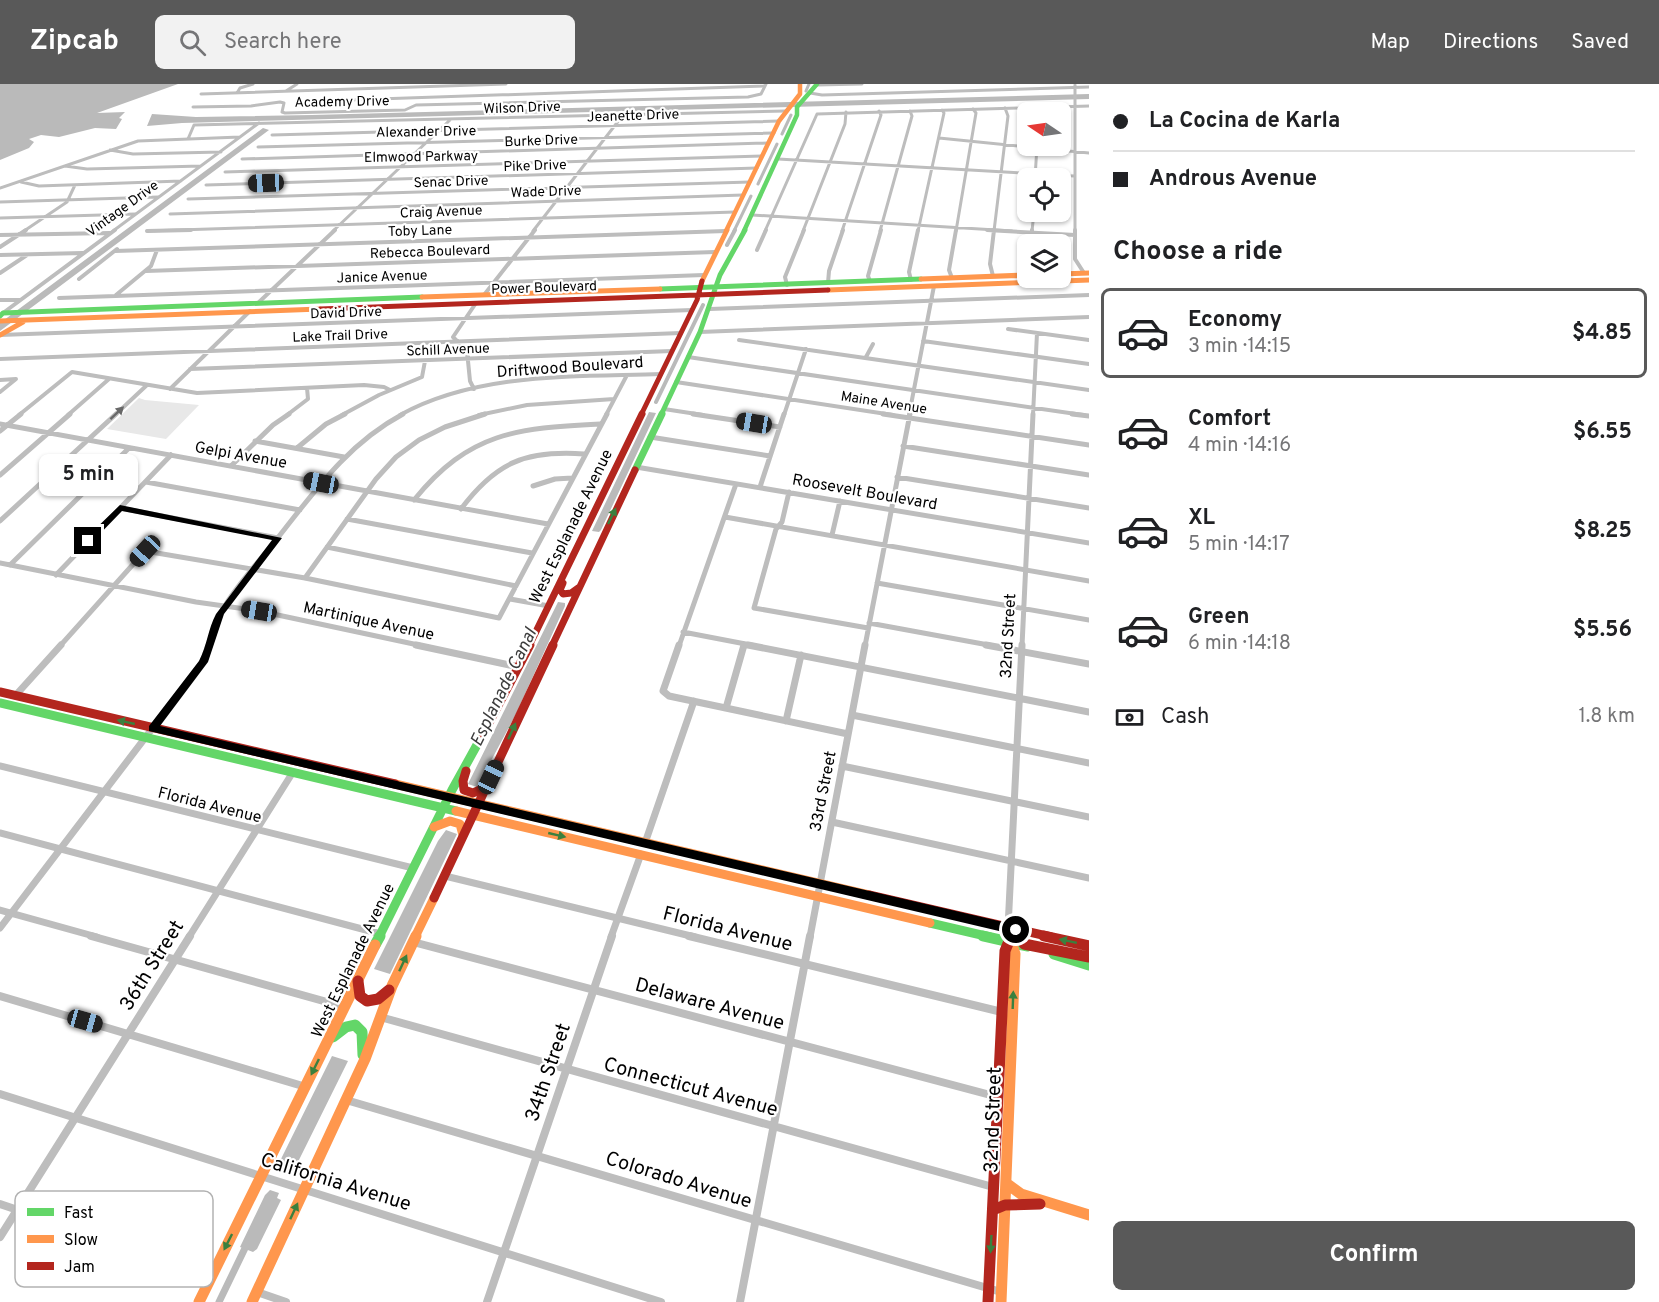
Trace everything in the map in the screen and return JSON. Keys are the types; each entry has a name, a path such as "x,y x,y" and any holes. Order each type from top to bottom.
{"main road":[{"path":"799,87 803,92 814,89"},
{"name":"West Esplanade Avenue","path":"794,105 800,94 799,87"},
{"name":"West Esplanade Avenue","path":"213,1271 443,807 519,667 692,310 704,274 779,122 794,105 814,89"},
{"name":"West Esplanade Avenue","path":"252,1302 359,1073 392,986 700,332 731,254 740,240 798,115 794,105"},
{"path":"771,138 786,140"},
{"path":"747,188 764,188"},
{"path":"747,188 755,192 759,198"},
{"path":"716,251 720,255 731,254"},
{"path":"1071,275 1086,277"},
{"name":"Power Boulevard","path":"352,304 586,291 699,294 713,298 787,285 993,276 1016,279"},
{"name":"Power Boulevard","path":"1071,278 1086,277"},
{"path":"897,287 892,284 922,279"},
{"name":"Power Boulevard","path":"770,289 795,291 934,286 1016,279"},
{"path":"795,291 789,288 810,284"},
{"path":"577,299 593,295 586,291"},
{"name":"Power Boulevard","path":"156,311 258,303 315,305 476,303 577,299 641,293"},
{"path":"699,294 713,298"},
{"name":"Power Boulevard","path":"6,316 156,311 250,311 315,305"},
{"path":"0,335 27,316"},
{"path":"648,399 664,409"},
{"path":"641,413 651,409 658,412 664,409"},
{"path":"581,540 590,536 597,538 594,554"},
{"path":"570,561 572,564 561,591 568,594 579,587"},
{"path":"0,692 1089,946"},
{"path":"0,698 8,699 15,696"},
{"path":"2,707 17,702 53,710 68,708"},
{"path":"2,707 250,762 1009,941 1089,957"},
{"path":"471,756 462,787 472,793 486,787"},
{"path":"250,762 295,766 304,763"},
{"path":"293,772 309,770 351,774"},
{"path":"434,827 444,821 454,820 460,824 464,836"},
{"path":"578,840 604,841 639,848 644,847 645,843"},
{"path":"641,854 647,851 700,856"},
{"name":"32nd Street","path":"1001,1297 1015,954 1009,941 1008,928"},
{"name":"32nd Street","path":"988,1302 1005,951 1009,941"},
{"path":"1024,944 1089,965"},
{"path":"358,981 360,996 367,1001 378,999 392,986"},
{"path":"327,1042 350,1025 359,1028 364,1039 359,1073"},
{"path":"1002,1029 1012,1031"},
{"path":"1006,1183 1021,1194 1064,1209"},
{"path":"993,1210 1005,1205 1036,1204 1089,1215"},
{"name":"West Esplanade Avenue","path":"199,1302 206,1287"}],"street":[{"path":"237,93 240,88 253,84"},
{"path":"286,91 297,84"},
{"path":"326,89 339,84"},
{"path":"378,88 382,84"},
{"path":"463,109 488,84"},
{"path":"201,94 506,84"},
{"path":"630,105 646,84"},
{"path":"814,89 861,84"},
{"path":"930,84 937,92"},
{"path":"1018,84 1023,89"},
{"path":"320,101 766,85"},
{"name":"Academy Drive","path":"193,107 251,106 280,102 284,103 282,112 318,112 405,110 416,105 746,97 761,94 766,85"},
{"path":"1075,86 1075,259 1086,277"},
{"path":"814,89 822,95 1089,87"},
{"path":"318,112 321,89"},
{"name":"Wilson Drive","path":"188,139 194,125 622,115 794,105"},
{"path":"1071,106 1089,106"},
{"path":"993,276 990,264 1008,116 1005,108"},
{"path":"757,250 819,113 1017,108"},
{"path":"952,278 949,270 972,141 976,114 973,109"},
{"path":"911,280 909,272 939,138 944,113 942,110"},
{"path":"828,283 829,271 881,115 879,111"},
{"path":"870,281 868,276 881,223 912,116 910,111"},
{"path":"787,285 785,278 845,123 846,112"},
{"path":"484,295 622,115"},
{"path":"258,303 450,119"},
{"name":"Jeanette Drive","path":"272,135 779,122"},
{"name":"Vintage Drive","path":"6,316 21,300 259,123"},
{"path":"0,188 138,141 241,137"},
{"name":"Alexander Drive","path":"258,147 606,137 771,138"},
{"name":"Burke Drive","path":"242,159 597,149 771,138"},
{"path":"939,138 1017,145"},
{"path":"110,150 133,154 222,152"},
{"path":"1071,152 1089,153"},
{"name":"Elmwood Parkway","path":"225,172 762,156"},
{"path":"778,159 1017,172"},
{"path":"65,166 87,170 202,166"},
{"name":"Pike Drive","path":"206,185 757,168"},
{"path":"20,181 39,186 180,181"},
{"path":"0,247 68,200 75,185"},
{"name":"Senac Drive","path":"188,199 566,188 747,188"},
{"name":"Wade Drive","path":"170,214 556,202 747,188"},
{"path":"0,202 159,197"},
{"name":"Craig Avenue","path":"147,231 735,212"},
{"path":"0,218 136,214"},
{"path":"752,214 1075,235"},
{"path":"1032,232 1033,222"},
{"name":"Toby Lane","path":"116,250 726,231"},
{"path":"0,236 110,233"},
{"path":"116,295 151,266 157,249"},
{"name":"Vintage Drive","path":"79,279 116,250"},
{"name":"Rebecca Boulevard","path":"146,271 716,251"},
{"path":"0,255 83,253"},
{"path":"0,273 27,254"},
{"name":"Janice Avenue","path":"59,298 704,274"},
{"name":"33rd Street","path":"740,1302 934,286"},
{"path":"713,298 931,301 1089,295"},
{"path":"0,300 21,300"},
{"path":"474,389 470,381 465,347 457,342 453,335 476,303"},
{"name":"David Drive","path":"0,335 692,310"},
{"path":"170,389 250,311"},
{"path":"700,332 1089,317"},
{"path":"1008,329 1089,340"},
{"name":"Lake Trail Drive","path":"0,359 681,333"},
{"name":"32nd Street","path":"1008,928 1037,333"},
{"path":"739,339 1089,390"},
{"path":"923,341 1089,364"},
{"path":"866,357 873,344"},
{"path":"760,487 806,349"},
{"name":"Schill Avenue","path":"189,369 672,351"},
{"path":"688,357 1089,416"},
{"path":"297,448 326,424 390,390 422,377 425,362"},
{"path":"0,431 72,372 197,393 376,386 390,390"},
{"name":"Driftwood Boulevard","path":"0,928 203,662 209,650 214,627 225,606 321,483 344,457 382,425 412,410 474,389 522,381 661,374"},
{"path":"15,696 112,585 145,551 305,578 499,618 627,375"},
{"path":"0,380 16,379 0,392"},
{"path":"0,475 109,379"},
{"name":"Maine Avenue","path":"676,382 1089,445"},
{"path":"0,521 147,385"},
{"path":"231,466 273,425 308,399 308,388"},
{"path":"305,578 367,491 395,458 422,439 461,420 527,405 614,399"},
{"path":"664,409 780,427"},
{"name":"Gelpi Avenue","path":"0,424 548,524"},
{"path":"414,500 428,480 441,467 457,455 491,439 548,426 600,424"},
{"path":"650,437 770,456"},
{"path":"255,441 344,457"},
{"path":"903,446 1089,475"},
{"path":"10,565 129,448"},
{"path":"461,509 484,479 512,462 550,452 584,454"},
{"path":"56,574 171,455"},
{"name":"Roosevelt Boulevard","path":"636,467 1089,543"},
{"path":"897,477 1089,508"},
{"path":"533,486 555,478 572,478"},
{"path":"146,482 300,510"},
{"path":"736,483 683,632 664,693 669,696 848,734"},
{"path":"789,492 782,522 778,526 754,607 1089,664"},
{"path":"832,535 840,501"},
{"path":"120,508 278,538"},
{"path":"724,517 1089,581"},
{"path":"347,519 532,553"},
{"path":"327,547 516,586"},
{"name":"Martinique Avenue","path":"0,563 225,606 519,667"},
{"path":"877,583 1089,620"},
{"path":"510,599 549,606"},
{"path":"683,632 1089,712"},
{"path":"726,708 744,644"},
{"path":"786,720 801,655"},
{"path":"645,843 694,701"},
{"path":"852,714 1089,763"},
{"name":"Florida Avenue","path":"0,766 413,868"},
{"path":"842,766 1089,817"},
{"name":"36th Street","path":"29,1191 293,772"},
{"path":"831,822 1089,878"},
{"path":"0,834 381,934"},
{"name":"34th Street","path":"488,1302 565,1068 641,854"},
{"name":"Florida Avenue","path":"445,876 1003,1012"},
{"path":"0,910 345,1007"},
{"name":"Delaware Avenue","path":"413,942 1009,1100"},
{"path":"0,996 306,1087"},
{"name":"Connecticut Avenue","path":"380,1017 994,1187"},
{"name":"California Avenue","path":"0,1094 661,1302"},
{"name":"Colorado Avenue","path":"346,1100 989,1289 1001,1297"},
{"path":"0,1204 15,1209"},
{"name":"36th Street","path":"0,1237 15,1213"},
{"path":"256,1292 286,1302"}],"shaded area":[{"path":"0,84 178,84 97,113 125,112 119,118 122,119 116,129 95,128 59,137 41,135 29,139 34,142 29,148 0,160"},
{"path":"1089,94 1089,99 182,123 147,126 152,114 196,117 312,115"},
{"path":"263,128 269,130 0,331 0,323"},
{"path":"139,398 199,405 166,439 107,429"},
{"path":"649,412 656,413 601,530 592,531"},
{"path":"558,602 565,603 565,606 515,716 477,787 468,784"},
{"path":"446,830 457,834 390,974 374,969 438,841"},
{"path":"332,1056 348,1061 294,1170 289,1173 280,1169 278,1165"},
{"path":"270,1190 279,1193 277,1198 281,1200 257,1249 253,1252 240,1247 265,1195"}],"waterway":[{"name":"Esplanade Canal","path":"806,91 809,84"},
{"name":"Esplanade Canal","path":"782,134 791,115"},
{"name":"Esplanade Canal","path":"758,184 777,144"},
{"name":"Esplanade Canal","path":"734,231 751,196"},
{"name":"Esplanade Canal","path":"727,245 735,230"},
{"name":"Esplanade Canal","path":"656,402 703,305"},
{"name":"Esplanade Canal","path":"219,1302 247,1244"}],"traffic: fast":[{"path":"635,470 700,332 720,275 740,240 788,136 797,115 797,107 817,84"},
{"path":"660,289 921,279"},
{"path":"0,316 3,313 422,297"},
{"path":"0,703 456,811"},
{"path":"375,945 452,790 483,734"},
{"path":"930,923 1027,946"},
{"path":"1054,954 1089,965"},
{"path":"333,1037 346,1027 355,1025 362,1032 363,1055"}],"traffic: slow":[{"path":"702,281 779,121 800,94 800,84"},
{"path":"1071,274 1089,273"},
{"path":"921,279 1017,275"},
{"path":"828,290 1089,280"},
{"path":"422,297 660,289"},
{"path":"0,321 320,309"},
{"path":"0,335 23,322"},
{"path":"395,784 869,895"},
{"path":"456,811 930,923"},
{"path":"434,827 453,821 460,824 463,835"},
{"path":"252,1302 365,1059 392,986 434,898"},
{"path":"1001,1302 1015,954 1009,941 1008,928"},
{"path":"213,1274 375,945"},
{"path":"1006,1183 1021,1194 1089,1215"},
{"path":"199,1302 206,1287"}],"traffic: jam":[{"path":"483,734 519,667 697,300 702,281"},
{"path":"320,309 828,290"},
{"path":"434,898 635,470"},
{"path":"563,583 560,590 563,594 571,593 578,588"},
{"path":"0,692 395,784"},
{"path":"466,771 463,781 464,790 473,793 486,787"},
{"path":"869,895 1089,946"},
{"path":"988,1302 1005,951 1009,941"},
{"path":"1024,944 1089,957"},
{"path":"358,981 360,996 367,1001 378,999 389,990"},
{"path":"993,1210 1005,1205 1040,1204"}],"route":[{"path":"88,541 120,508 278,538 220,614 203,662 153,728 1016,930"}]}
